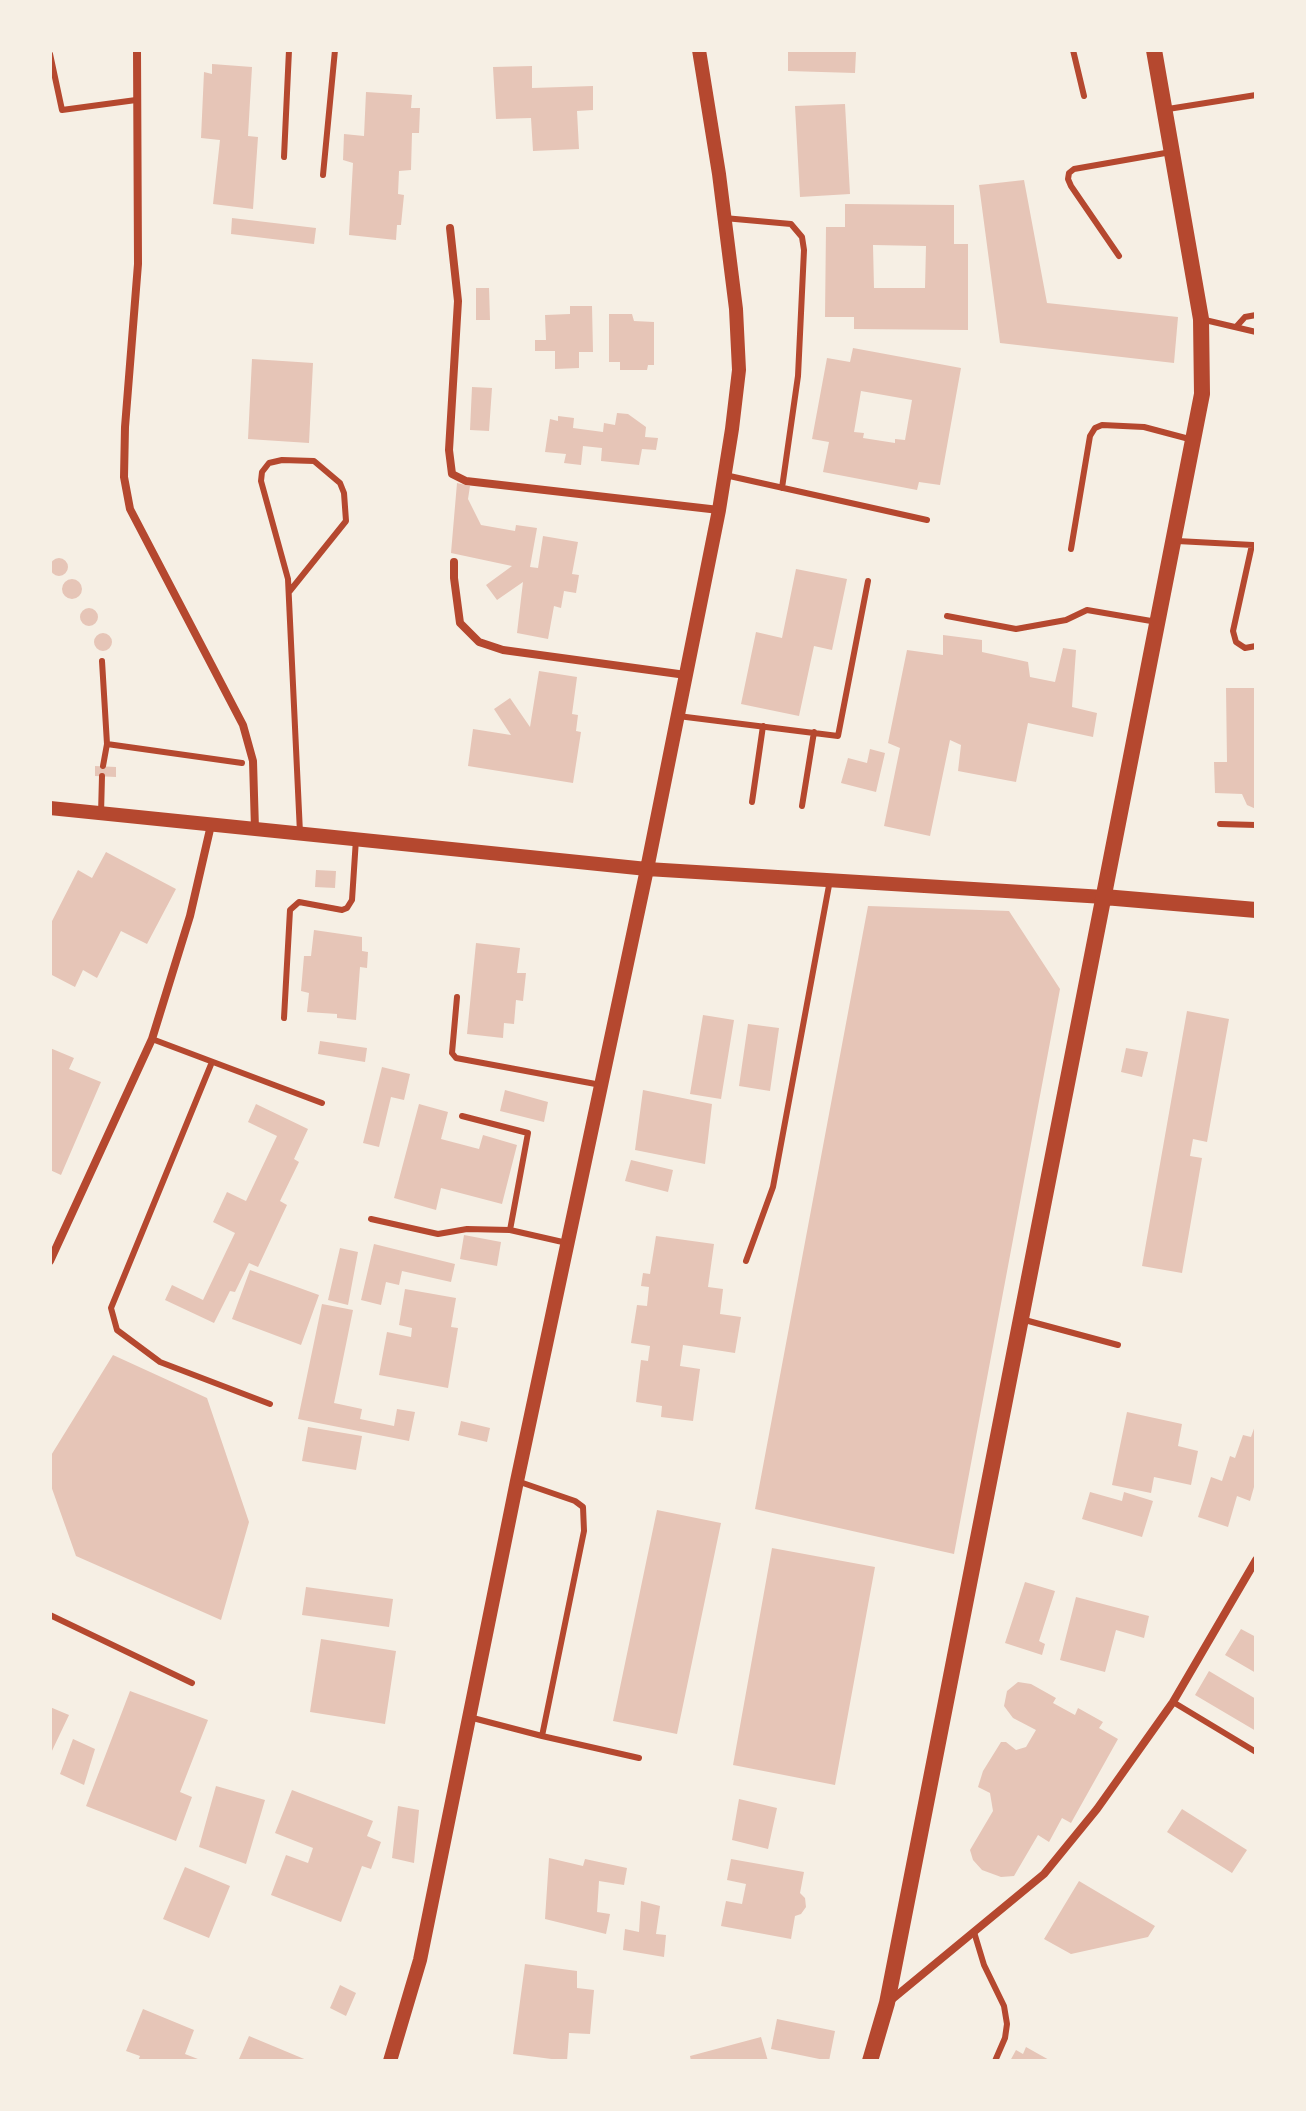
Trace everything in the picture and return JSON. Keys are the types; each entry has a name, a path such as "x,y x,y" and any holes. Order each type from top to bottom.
{"main road":[{"path":"870,2061 887,2003 1202,394 1201,319 1154,50"},
{"path":"1104,897 1256,910"}],"street":[{"path":"137,50 138,264 124,477 130,509 243,725 253,761 255,829"},
{"path":"390,2061 420,1960 517,1481 647,869 725,475 739,370 736,309 699,50"},
{"path":"450,228 458,301 449,450 452,474 466,481 719,510"},
{"path":"454,562 460,623 479,642 503,650 686,675"},
{"path":"50,808 647,869 1104,897"},
{"path":"50,1261 152,1039 190,916 211,825"},
{"path":"887,2003 1044,1874 1097,1809 1173,1702 1256,1560"}],"lane":[{"path":"284,157 289,50"},
{"path":"323,175 335,50"},
{"path":"1073,50 1084,96"},
{"path":"50,54 62,110 136,100"},
{"path":"1164,110 1256,95"},
{"path":"1119,256 1071,186 1069,173 1074,169 1171,152"},
{"path":"724,218 791,224 802,237 798,376 782,488"},
{"path":"1236,327 1245,317 1256,315"},
{"path":"1201,319 1256,332"},
{"path":"1071,549 1090,436 1095,428 1102,425 1144,427 1193,440"},
{"path":"289,592 346,521 340,483 314,461 282,460 269,463 262,472 261,481 288,579 300,833"},
{"path":"725,475 927,520"},
{"path":"1173,540 1254,545 1233,631 1236,642 1245,648 1256,646"},
{"path":"678,716 838,736 868,581"},
{"path":"947,616 1016,629 1066,620 1087,610 1157,622"},
{"path":"102,661 107,744 103,766"},
{"path":"752,802 763,726"},
{"path":"802,806 814,732"},
{"path":"107,744 242,763"},
{"path":"101,814 102,776"},
{"path":"1220,824 1256,825"},
{"path":"284,1018 290,910 299,902 342,910 347,908 352,900 356,839"},
{"path":"746,1261 773,1187 830,880"},
{"path":"457,997 452,1053 456,1058 601,1085"},
{"path":"152,1039 322,1103"},
{"path":"212,1062 111,1308 117,1330 160,1362 270,1404"},
{"path":"462,1116 528,1133 510,1230"},
{"path":"371,1219 438,1234 467,1229 510,1230 567,1243"},
{"path":"1021,1319 1118,1345"},
{"path":"517,1481 575,1501 583,1507 584,1516 584,1531 542,1736"},
{"path":"50,1615 192,1683"},
{"path":"1173,1702 1256,1752"},
{"path":"469,1717 639,1758"},
{"path":"974,1932 984,1965 1004,2006 1007,2024 1005,2038 995,2061"}],"building":[{"path":"788,50 856,52 855,73 788,71"},
{"path":"212,64 252,67 248,136 258,137 253,209 213,204 220,140 201,138 204,72 212,74"},
{"path":"532,66 532,88 593,86 593,110 577,111 579,149 533,151 531,118 496,119 493,67"},
{"path":"366,92 412,95 411,108 420,108 419,133 412,133 411,170 399,171 398,194 404,195 396,240 349,235 353,163 343,160 344,134 364,136"},
{"path":"845,104 850,194 800,197 795,106"},
{"path":"1024,180 1047,303 1178,317 1174,363 1000,343 979,185"},
{"path":"845,204 954,205 954,244 968,244 968,330 854,329 854,317 825,317 826,227 845,227","holes":["873,245 926,246 925,288 874,288"]},
{"path":"232,218 316,228 314,244 231,234"},
{"path":"476,288 489,288 490,320 476,320"},
{"path":"570,306 592,306 593,352 579,352 579,368 555,369 555,351 535,351 535,340 546,340 545,315 570,314"},
{"path":"609,314 632,314 634,321 654,322 654,365 648,365 647,370 620,370 620,362 609,362"},
{"path":"853,348 961,368 940,485 919,482 917,490 823,472 829,442 812,439 827,358 850,362","holes":["861,391 912,400 905,440 895,439 895,443 863,438 864,433 854,432"]},
{"path":"252,359 313,363 309,443 248,439"},
{"path":"472,387 492,388 489,431 470,430"},
{"path":"617,413 628,414 646,427 645,437 658,438 656,450 642,449 639,465 601,461 602,448 583,446 581,465 564,463 566,454 545,452 550,419 558,421 558,416 574,418 573,428 603,432 604,423 615,425"},
{"path":"457,483 470,486 468,499 481,525 515,531 516,525 537,528 530,567 538,568 543,536 578,542 572,574 579,575 576,593 564,591 561,608 554,606 548,639 517,633 523,582 497,600 486,585 512,566 451,553"},
{"path":"59,558 68,567 59,576 50,567"},
{"path":"796,569 847,579 832,650 814,646 799,716 741,704 756,632 782,638"},
{"path":"72,579 79,582 82,589 79,596 72,599 65,596 62,589 65,582"},
{"path":"89,608 98,617 89,626 80,617"},
{"path":"103,633 112,642 103,651 94,642"},
{"path":"943,635 982,640 982,652 1028,662 1030,677 1055,682 1063,648 1076,650 1072,707 1097,713 1093,737 1028,723 1016,782 958,771 961,745 950,740 930,836 884,826 900,748 888,743 907,650 943,655"},
{"path":"539,671 577,677 572,714 578,715 576,731 581,732 573,783 468,766 473,729 511,735 494,709 510,698 530,727"},
{"path":"1226,688 1256,688 1256,809 1247,805 1242,794 1215,793 1214,762 1227,762"},
{"path":"870,749 885,753 876,792 841,783 848,758 867,763"},
{"path":"95,766 116,767 116,777 95,776"},
{"path":"106,852 176,889 147,944 121,931 97,978 83,970 75,987 50,974 50,925 78,870 92,878"},
{"path":"316,870 336,871 335,888 315,887"},
{"path":"868,906 1009,911 1060,989 954,1554 755,1509"},
{"path":"314,930 362,937 362,951 368,952 367,968 360,967 356,1020 337,1018 337,1014 307,1012 309,993 301,991 304,956 311,956"},
{"path":"476,943 520,948 517,973 526,973 523,1001 516,1000 514,1024 504,1023 503,1038 467,1034"},
{"path":"1187,1011 1229,1019 1207,1142 1193,1139 1190,1156 1202,1158 1182,1273 1142,1266"},
{"path":"703,1015 734,1020 721,1099 690,1094"},
{"path":"748,1024 779,1028 770,1091 739,1086"},
{"path":"320,1041 367,1048 365,1062 318,1054"},
{"path":"50,1048 74,1058 69,1069 101,1082 61,1175 50,1170"},
{"path":"1126,1048 1148,1052 1142,1077 1121,1072"},
{"path":"382,1067 410,1074 404,1100 391,1097 379,1147 363,1143"},
{"path":"505,1090 548,1102 544,1122 500,1111"},
{"path":"643,1090 712,1104 705,1164 635,1150"},
{"path":"256,1104 308,1129 294,1159 299,1162 280,1201 287,1205 258,1267 249,1263 235,1292 230,1291 214,1323 165,1300 172,1285 203,1300 235,1233 213,1222 227,1192 246,1201 277,1136 248,1122"},
{"path":"419,1104 448,1112 441,1139 479,1149 483,1135 517,1145 502,1204 441,1188 436,1210 394,1198"},
{"path":"631,1160 673,1170 668,1192 625,1181"},
{"path":"464,1235 501,1242 497,1266 460,1259"},
{"path":"656,1236 714,1244 708,1287 723,1289 720,1314 741,1317 735,1353 683,1345 680,1366 700,1369 693,1421 661,1417 662,1406 636,1402 641,1360 648,1361 650,1346 631,1343 637,1305 647,1306 649,1287 641,1286 643,1273 650,1274"},
{"path":"374,1244 455,1264 451,1282 402,1271 399,1285 386,1282 381,1305 361,1300"},
{"path":"340,1248 358,1252 348,1305 328,1300"},
{"path":"250,1270 319,1295 301,1345 232,1319"},
{"path":"405,1289 456,1298 451,1327 458,1328 448,1388 379,1375 387,1332 411,1337 412,1328 399,1325"},
{"path":"322,1304 353,1310 334,1403 362,1409 360,1419 394,1426 397,1409 415,1412 409,1441 298,1419"},
{"path":"113,1355 207,1398 249,1522 221,1620 76,1556 50,1483 50,1457"},
{"path":"1127,1412 1182,1424 1178,1446 1198,1451 1191,1485 1154,1477 1151,1493 1112,1485"},
{"path":"461,1421 490,1428 487,1442 458,1435"},
{"path":"1256,1423 1256,1480 1250,1501 1237,1496 1228,1527 1198,1517 1211,1477 1222,1481 1230,1456 1235,1458 1243,1435 1251,1437"},
{"path":"308,1427 362,1436 356,1470 302,1461"},
{"path":"1090,1492 1122,1501 1124,1492 1153,1501 1142,1537 1082,1519"},
{"path":"657,1510 721,1523 677,1734 613,1721"},
{"path":"772,1548 875,1567 835,1785 733,1765"},
{"path":"1025,1582 1055,1591 1039,1641 1045,1644 1042,1655 1005,1643"},
{"path":"306,1587 393,1599 389,1627 302,1615"},
{"path":"1076,1597 1149,1616 1144,1638 1116,1630 1105,1672 1060,1660"},
{"path":"1241,1629 1256,1637 1256,1673 1225,1655"},
{"path":"321,1639 396,1651 385,1724 310,1712"},
{"path":"1209,1671 1256,1699 1256,1731 1195,1695"},
{"path":"1018,1682 1031,1684 1056,1698 1053,1703 1075,1715 1078,1708 1103,1722 1099,1728 1118,1739 1071,1823 1062,1818 1049,1842 1038,1835 1014,1876 1001,1877 982,1870 973,1860 970,1850 993,1811 990,1793 978,1787 983,1771 1001,1742 1016,1750 1026,1747 1036,1730 1013,1718 1004,1706 1007,1691"},
{"path":"130,1691 208,1720 180,1792 192,1797 176,1841 86,1806"},
{"path":"50,1707 69,1715 50,1755"},
{"path":"73,1739 95,1749 84,1785 60,1774"},
{"path":"216,1786 265,1800 246,1864 199,1847"},
{"path":"292,1790 373,1821 367,1836 381,1842 371,1869 362,1866 341,1922 271,1895 286,1855 308,1863 313,1848 275,1833"},
{"path":"739,1799 777,1808 768,1849 732,1840"},
{"path":"398,1806 419,1810 414,1863 392,1858"},
{"path":"1182,1809 1247,1850 1232,1873 1167,1832"},
{"path":"549,1858 583,1866 585,1859 627,1868 624,1885 599,1881 597,1912 610,1914 606,1934 545,1919"},
{"path":"731,1859 804,1872 800,1893 805,1898 806,1907 795,1916 791,1939 721,1926 726,1901 742,1904 746,1884 727,1880"},
{"path":"185,1867 230,1886 209,1938 163,1919"},
{"path":"1079,1881 1155,1926 1148,1937 1071,1954 1044,1939"},
{"path":"641,1901 660,1906 656,1934 666,1935 664,1957 623,1950 625,1929 639,1932"},
{"path":"525,1964 577,1971 577,1988 594,1990 590,2034 569,2033 567,2061 513,2054"},
{"path":"340,1985 356,1993 346,2016 330,2008"},
{"path":"143,2009 194,2030 185,2054 203,2061 138,2061 140,2056 126,2051"},
{"path":"777,2019 835,2031 829,2061 771,2049"},
{"path":"249,2036 309,2061 239,2059"},
{"path":"761,2037 768,2061 691,2061 690,2056"},
{"path":"1026,2047 1051,2061 1010,2061 1016,2050 1023,2054"}]}
